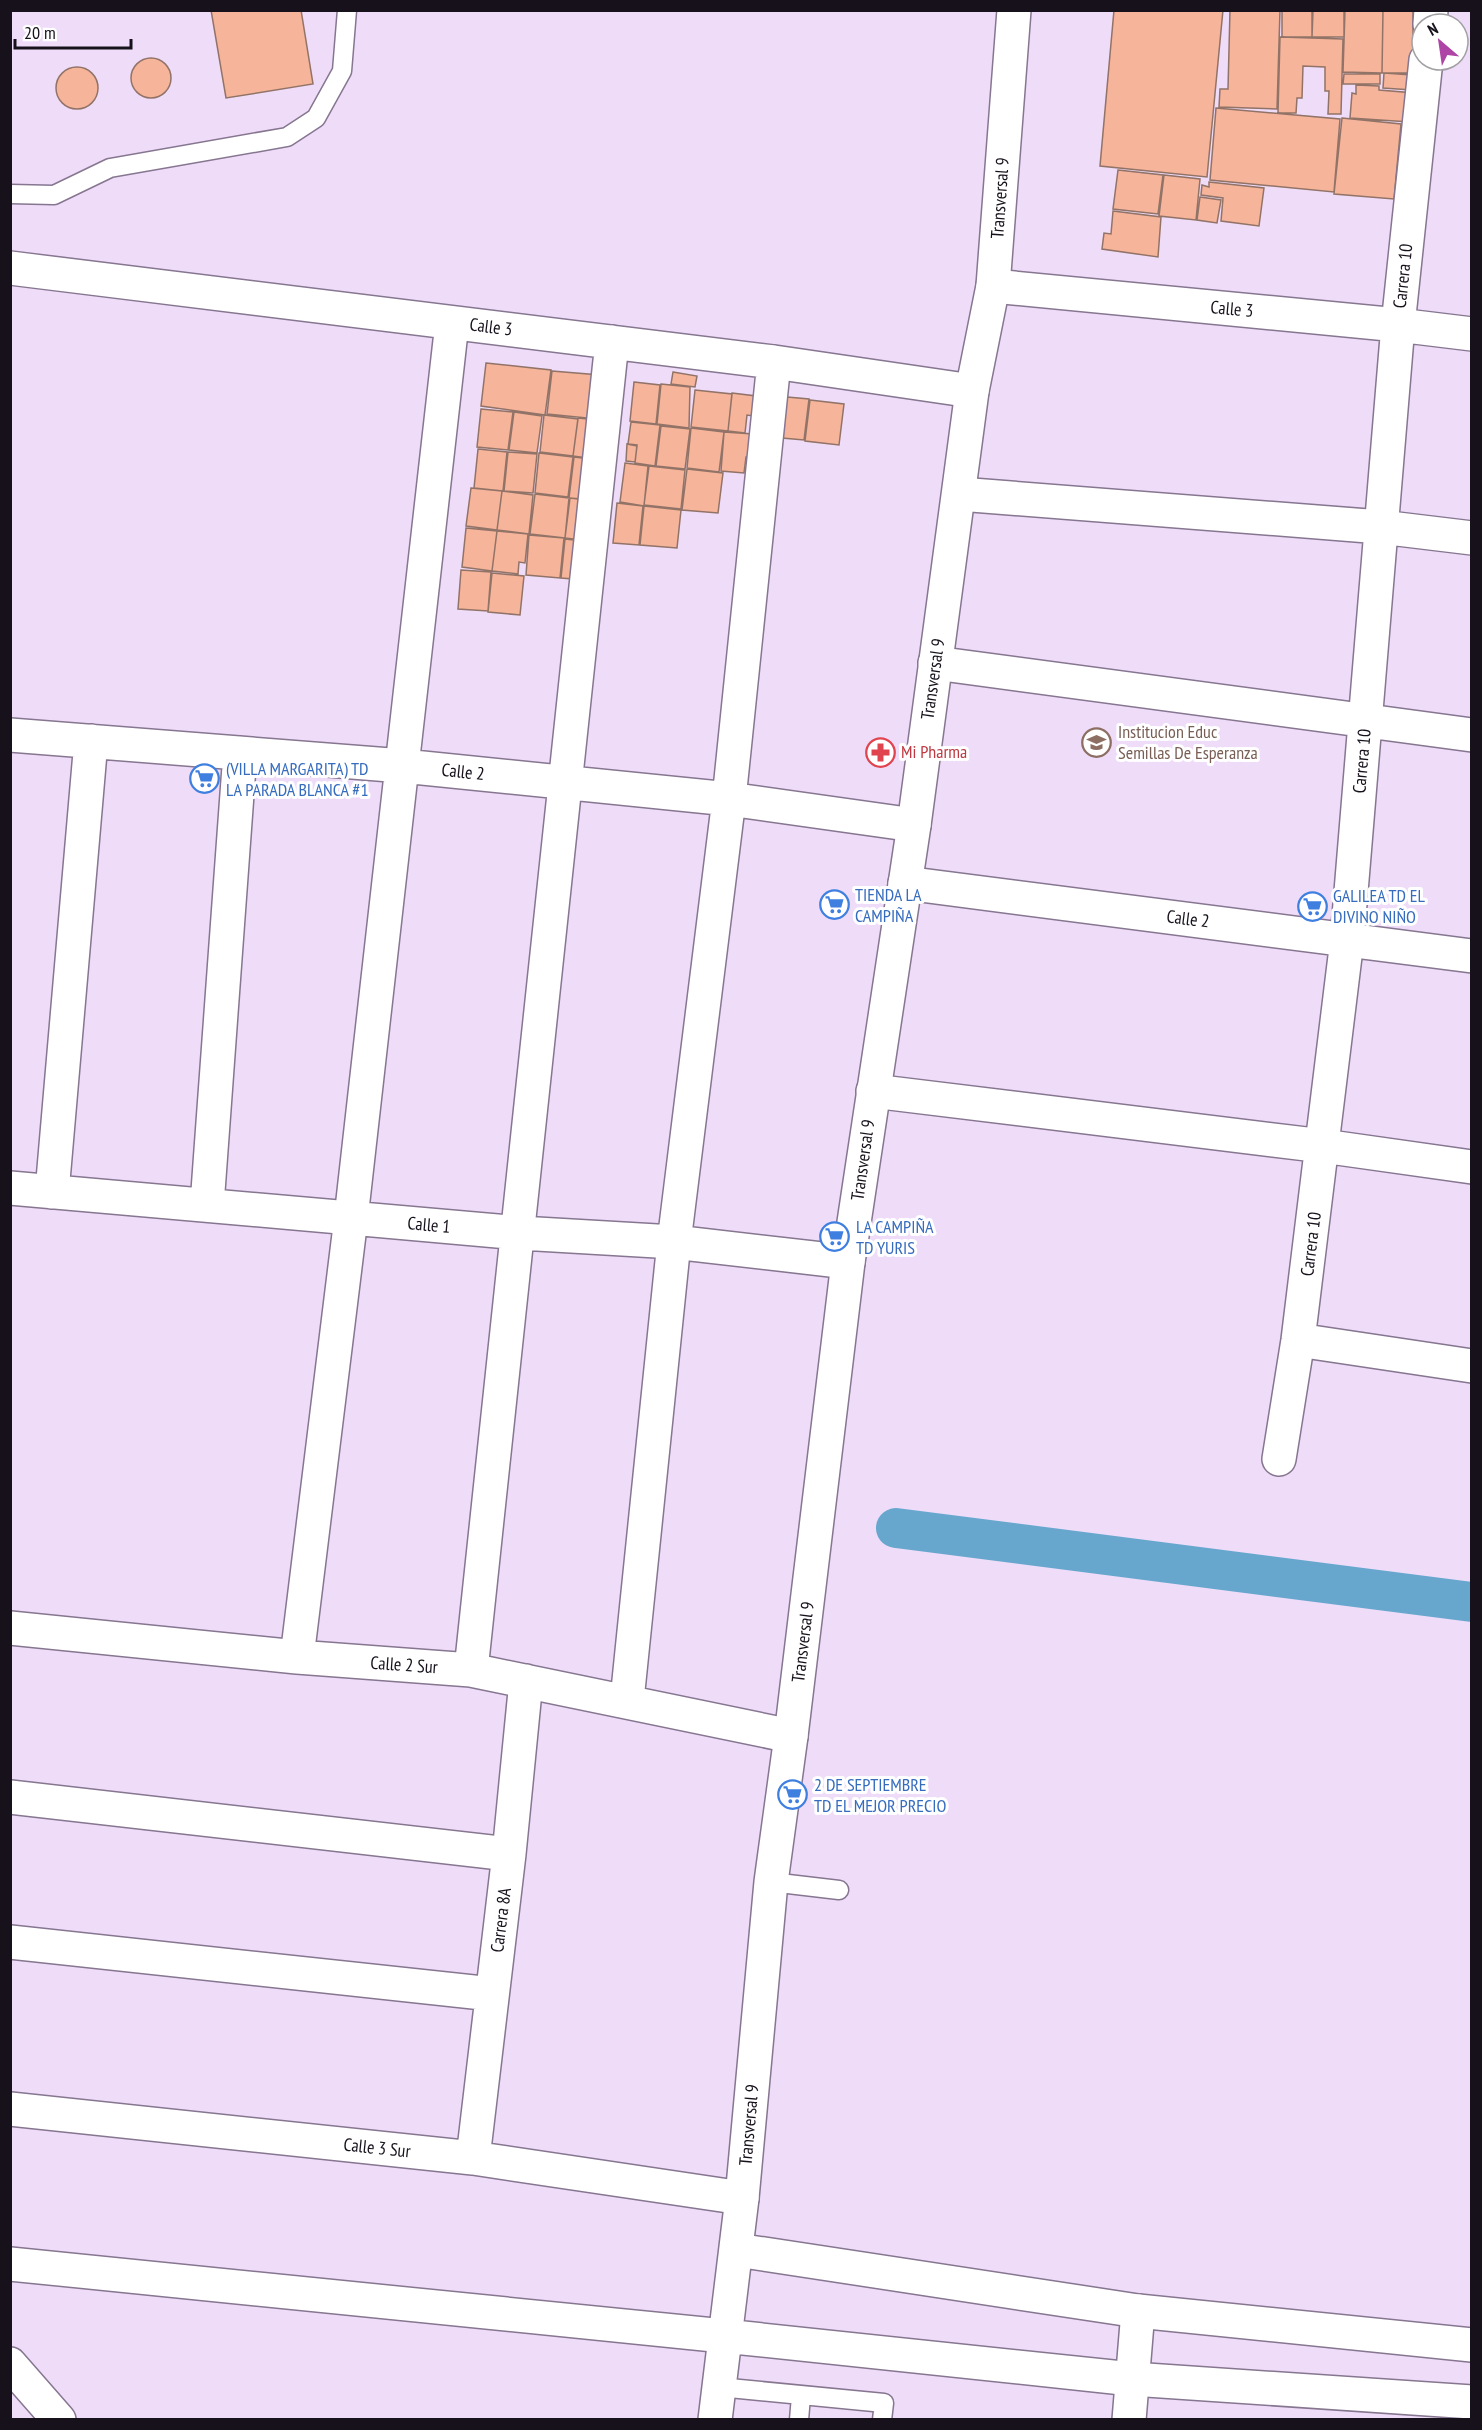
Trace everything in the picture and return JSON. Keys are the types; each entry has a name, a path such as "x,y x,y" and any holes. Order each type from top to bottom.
{"street":[{"name":"Transversal 9","path":"715,2420 724,2336 737,2250 771,1882 791,1736 848,1262 914,825 972,392 993,286 1014,10"},
{"name":"Carrera 10","path":"1279,1459 1298,1340 1347,940 1398,325 1425,72"},
{"name":"Calle 3","path":"10,268 774,362 972,392"},
{"name":"Calle 3","path":"993,286 1472,334"},
{"path":"297,1657 351,1218 452,323"},
{"path":"471,1670 520,1233 564,783 612,342"},
{"path":"627,1700 674,1242 729,799 774,362"},
{"path":"959,494 1382,527 1472,538"},
{"path":"935,663 1472,735"},
{"name":"Calle 2","path":"10,735 403,766 729,799 914,825"},
{"path":"52,1192 91,741"},
{"path":"207,1205 240,753"},
{"name":"Calle 2","path":"905,883 1472,956"},
{"path":"873,1091 1323,1146 1472,1167"},
{"name":"Calle 1","path":"10,1188 520,1233 674,1242 848,1262"},
{"path":"1298,1340 1472,1366"},
{"name":"Calle 2 Sur","path":"10,1628 297,1657 471,1670 627,1700 791,1736"},
{"name":"Carrera 8A","path":"473,2158 509,1854 526,1681"},
{"path":"10,1797 509,1854"},
{"path":"10,1942 492,1994"},
{"name":"Calle 3 Sur","path":"10,2109 473,2158 742,2198"},
{"path":"737,2250 1138,2311 1472,2345"},
{"path":"10,2265 1132,2379 1472,2402"},
{"path":"1129,2420 1138,2311"},
{"path":"10,2364 59,2419 66,2420"}],"lane":[{"path":"10,194 54,195 110,168 286,136 316,118 342,70 347,10"},
{"path":"771,1882 839,1890"},
{"path":"718,2387 884,2403 882,2420"},
{"path":"799,2420 801,2396"}],"building":[{"path":"211,10 301,10 313,84 226,98"},
{"path":"1114,10 1223,10 1207,177 1100,166"},
{"path":"1230,10 1280,10 1277,109 1219,107 1220,89 1228,89"},
{"path":"1282,10 1312,10 1312,37 1282,37"},
{"path":"1313,10 1344,10 1344,37 1312,37"},
{"path":"1345,10 1383,10 1382,73 1343,72"},
{"path":"1383,10 1413,10 1410,12 1410,72 1413,73 1382,73"},
{"path":"1280,37 1343,39 1341,114 1328,114 1329,91 1325,91 1325,67 1303,66 1302,98 1297,98 1296,113 1278,113"},
{"path":"151,58 159,59 165,64 170,70 170,86 165,92 159,97 151,98 143,97 137,92 132,86 131,78 132,70 137,64 143,59"},
{"path":"77,67 92,73 98,88 92,103 77,109 62,103 56,88 62,73"},
{"path":"1384,73 1412,75 1412,90 1383,88"},
{"path":"1344,74 1380,74 1380,84 1343,84"},
{"path":"1356,85 1379,86 1379,90 1427,94 1425,123 1350,118 1352,93 1356,94"},
{"path":"1216,108 1340,119 1334,192 1210,180"},
{"path":"1342,118 1401,124 1394,199 1334,194"},
{"path":"1118,170 1163,175 1158,214 1113,209"},
{"path":"1164,175 1200,179 1196,220 1159,216"},
{"path":"1209,182 1264,188 1259,226 1221,221 1223,198 1201,195 1202,185 1209,187"},
{"path":"1200,197 1221,200 1217,223 1197,220"},
{"path":"1113,211 1161,217 1158,257 1102,249 1104,233 1111,234"},
{"path":"486,363 551,370 545,415 481,406"},
{"path":"552,371 612,376 607,420 547,414"},
{"path":"673,372 697,376 695,387 671,384"},
{"path":"634,382 660,385 656,424 630,421"},
{"path":"661,384 690,387 689,428 657,424"},
{"path":"695,390 732,394 728,431 691,427"},
{"path":"732,393 756,396 753,416 747,415 745,433 728,431"},
{"path":"787,397 809,399 804,440 782,438"},
{"path":"810,400 844,404 839,445 805,441"},
{"path":"481,409 513,412 508,450 477,447"},
{"path":"514,412 542,416 537,453 509,450"},
{"path":"544,415 578,419 573,456 540,452"},
{"path":"578,418 607,421 602,460 573,456"},
{"path":"631,422 660,425 655,466 635,463 637,445 628,444"},
{"path":"661,426 690,429 685,469 656,466"},
{"path":"691,428 724,432 719,472 687,468"},
{"path":"724,432 753,434 744,473 721,471"},
{"path":"627,444 637,446 635,462 626,461"},
{"path":"478,449 507,452 503,491 474,488"},
{"path":"508,452 537,454 533,493 504,491"},
{"path":"539,453 573,457 568,497 535,493"},
{"path":"574,457 599,460 594,500 569,498"},
{"path":"625,463 648,466 644,506 620,502"},
{"path":"649,466 685,470 681,509 644,505"},
{"path":"687,469 723,473 718,513 682,510"},
{"path":"471,488 502,491 497,530 466,526"},
{"path":"502,491 533,495 529,534 497,530"},
{"path":"535,494 569,498 565,538 530,534"},
{"path":"570,498 594,501 590,541 565,538"},
{"path":"617,503 643,506 639,545 613,543"},
{"path":"644,506 681,510 677,548 640,545"},
{"path":"466,528 497,531 492,571 462,567"},
{"path":"497,531 528,534 525,563 519,562 518,574 492,571"},
{"path":"529,535 564,538 560,578 526,575"},
{"path":"565,539 602,543 597,581 561,578"},
{"path":"461,570 491,572 488,611 458,609"},
{"path":"492,573 524,576 520,615 488,612"}],"waterway":[{"path":"896,1528 1472,1602"}],"place":[{"name":"Institucion Educ Semillas De Esperanza","path":"1097,742"},
{"name":"Mi Pharma","path":"880,752"},
{"name":"(VILLA MARGARITA) TD LA PARADA BLANCA #1","path":"205,779"},
{"name":"TIENDA LA CAMPIÑA","path":"834,905"},
{"name":"GALILEA TD EL DIVINO NIÑO","path":"1312,906"},
{"name":"LA CAMPIÑA TD YURIS","path":"835,1237"},
{"name":"2 DE SEPTIEMBRE TD EL MEJOR PRECIO","path":"793,1795"}]}
